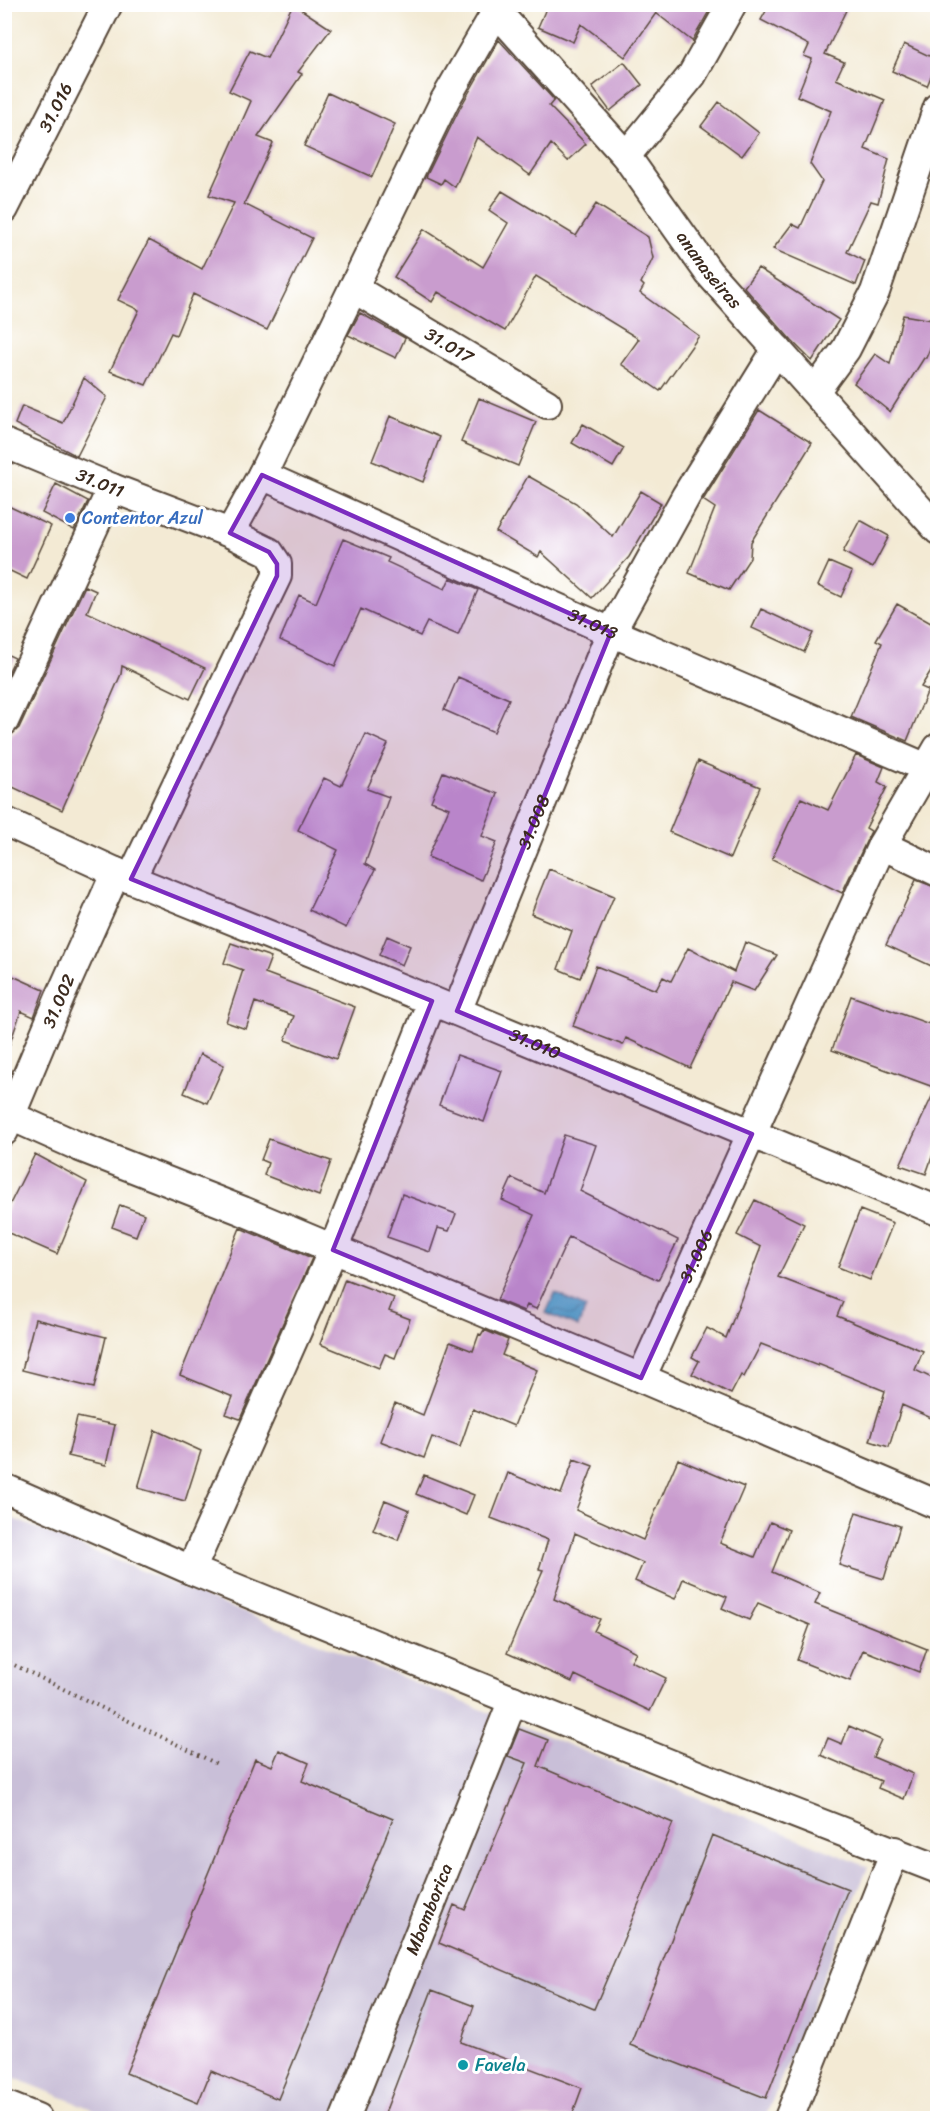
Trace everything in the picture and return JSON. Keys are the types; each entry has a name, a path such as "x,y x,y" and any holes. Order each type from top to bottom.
{"street":[{"name":"31.016","path":"4,209 108,4"},
{"path":"626,156 692,75 732,4"},
{"path":"230,532 262,475 445,100 493,8"},
{"name":"ananaseiras","path":"493,8 626,156 709,273 816,390 938,530"},
{"path":"816,390 846,349 875,292 938,107"},
{"name":"31.017","path":"353,288 547,404"},
{"name":"31.008","path":"191,1570 610,632 686,496 777,349"},
{"name":"31.011","path":"4,442 112,488 230,532 269,552 277,564 277,576 123,875"},
{"name":"31.013","path":"262,475 610,632 932,758"},
{"path":"4,721 112,488"},
{"name":"31.006","path":"641,1378 882,846 932,758"},
{"name":"31.010","path":"4,821 123,875 938,1211"},
{"path":"882,846 938,872"},
{"name":"31.002","path":"7,1120 61,995 123,875"},
{"path":"7,1120 243,1211 938,1505"},
{"path":"4,1488 191,1570 722,1785 938,1869"},
{"name":"Mbomborica","path":"345,2118 513,1700"},
{"path":"789,2118 895,1851"},
{"path":"4,2104 37,2118"}],"path":[{"path":"4,1660 217,1764"}],"highlighted area":[{"path":"262,475 611,632 457,1011 752,1134 641,1378 333,1250 432,1001 131,879 277,576 277,564 269,552 230,533"}],"shaded area":[{"path":"4,1515 868,1867 765,2118 114,2118 5,2074"}],"water":[{"path":"555,1293 586,1308 578,1327 546,1313"}],"building":[{"path":"293,4 331,29 298,72 302,74 258,137 273,143 244,204 312,238 267,330 193,294 176,335 171,333 146,385 110,371 139,310 118,300 149,240 202,269 234,203 209,195 251,101 229,91 250,51 267,58"},
{"path":"548,4 701,4 709,11 692,41 656,13 625,57 581,24 573,42 538,27"},
{"path":"770,4 849,4 825,54 844,62 836,79 885,100 865,149 889,159 878,203 871,201 847,252 865,261 856,285 773,249 792,224 800,228 822,181 810,164 831,111 797,96 812,59 804,56 809,45 761,20"},
{"path":"499,40 554,100 549,106 586,144 568,161 551,144 530,175 477,137 455,187 444,179 441,184 426,177 460,108"},
{"path":"904,44 938,60 927,86 892,71"},
{"path":"624,62 642,85 610,111 592,87"},
{"path":"328,93 395,124 372,177 304,146"},
{"path":"719,102 759,133 742,156 701,126"},
{"path":"502,191 576,236 596,204 648,237 653,258 641,283 644,286 640,293 699,336 660,391 621,364 639,339 536,276 505,331 438,292 432,302 394,277 424,229 483,267 508,223 489,210"},
{"path":"758,268 839,320 812,361 744,287"},
{"path":"360,313 405,338 396,358 348,335"},
{"path":"903,315 938,321 938,329 926,358 890,412 854,383 875,354 890,364"},
{"path":"84,378 107,397 77,456 15,424 22,406 63,423"},
{"path":"479,398 536,422 518,466 461,442"},
{"path":"759,410 812,443 751,542 750,558 729,590 689,573 715,508 703,500"},
{"path":"390,416 440,437 423,482 372,461"},
{"path":"583,424 624,448 613,467 572,443"},
{"path":"528,476 576,503 613,537 641,491 661,503 629,557 592,598 541,552 538,557 496,532"},
{"path":"56,484 88,501 74,530 42,513"},
{"path":"4,504 51,526 27,579 4,568"},
{"path":"860,520 889,536 872,568 843,552"},
{"path":"343,539 389,558 387,562 445,589 450,578 478,590 458,635 427,622 420,636 361,609 335,666 280,640 299,595 316,603"},
{"path":"829,562 852,572 841,597 818,586"},
{"path":"85,586 96,591 87,612 205,668 190,699 122,666 121,674 62,810 4,783 4,749 10,736 19,728"},
{"path":"897,604 938,627 938,659 921,687 928,690 907,741 851,717 882,643 876,640"},
{"path":"761,609 813,633 804,652 752,628"},
{"path":"4,653 15,658 6,677 4,676"},
{"path":"458,677 509,699 494,732 444,710"},
{"path":"366,734 388,744 367,789 389,797 365,864 375,870 346,928 309,910 338,850 298,830 324,778 341,786"},
{"path":"856,755 884,767 878,782 887,787 866,828 871,831 842,893 772,859 801,798 828,810"},
{"path":"698,761 760,787 730,858 669,832"},
{"path":"443,772 498,794 482,836 497,842 481,880 428,857 449,808 431,801"},
{"path":"549,869 614,896 580,978 558,969 572,931 531,914"},
{"path":"916,880 938,888 938,969 886,945"},
{"path":"387,936 410,946 402,965 379,955"},
{"path":"745,942 777,955 754,991 731,982 690,1068 626,1038 623,1045 573,1026 596,966 656,990 663,977 671,981 688,948 734,972"},
{"path":"231,943 271,957 265,973 355,1007 336,1059 285,1040 294,1016 255,1002 246,1029 226,1022 243,970 224,963"},
{"path":"4,972 44,990 34,1017 21,1011 8,1049 4,1048"},
{"path":"851,996 938,1027 938,1140 926,1174 900,1165 936,1088 832,1050"},
{"path":"200,1054 224,1065 207,1103 184,1093"},
{"path":"457,1055 502,1071 484,1122 439,1105"},
{"path":"564,1135 596,1145 580,1191 678,1240 658,1280 569,1237 536,1309 527,1305 524,1311 497,1300 534,1215 502,1200 512,1178 544,1193"},
{"path":"269,1139 331,1161 319,1196 264,1175 268,1163 261,1160"},
{"path":"35,1154 87,1182 57,1254 4,1231 4,1216"},
{"path":"402,1194 456,1214 449,1231 438,1228 430,1252 387,1237"},
{"path":"755,1200 804,1224 778,1277 843,1302 837,1316 923,1351 915,1370 938,1381 938,1421 902,1405 889,1447 870,1441 885,1391 761,1344 744,1377 741,1375 731,1394 692,1374 699,1361 692,1357 707,1328 726,1338 761,1247 737,1235"},
{"path":"120,1205 144,1214 136,1236 112,1227"},
{"path":"860,1210 893,1223 870,1280 838,1267"},
{"path":"240,1228 312,1258 240,1419 226,1414 233,1397 180,1375"},
{"path":"345,1279 394,1298 389,1311 410,1319 395,1358 385,1354 379,1368 320,1344"},
{"path":"35,1319 106,1337 94,1388 22,1370"},
{"path":"484,1330 508,1340 502,1355 537,1370 514,1426 473,1409 460,1447 432,1437 424,1458 380,1441 395,1403 423,1415 450,1342 473,1351 479,1334 481,1335"},
{"path":"77,1417 115,1425 106,1465 68,1456"},
{"path":"155,1430 201,1451 185,1501 138,1488"},
{"path":"574,1459 593,1466 576,1510 643,1540 678,1459 744,1487 720,1543 755,1557 770,1522 789,1530 772,1572 820,1593 815,1604 927,1649 919,1672 863,1650 850,1681 797,1660 810,1625 758,1603 749,1620 722,1608 727,1597 683,1579 675,1599 635,1581 643,1563 575,1533 554,1599 600,1619 594,1631 636,1652 631,1661 666,1678 650,1711 575,1675 572,1682 507,1653 543,1570 539,1569 548,1540 491,1518 508,1473 561,1494"},
{"path":"424,1475 474,1495 466,1515 416,1494"},
{"path":"385,1500 409,1510 398,1540 373,1530"},
{"path":"856,1512 900,1526 884,1579 839,1565"},
{"path":"849,1726 881,1740 873,1757 913,1774 904,1799 878,1788 881,1781 821,1755 828,1738 842,1744"},
{"path":"519,1729 548,1740 538,1766 673,1823 594,2009 439,1943 454,1905 465,1910 527,1763 508,1756"},
{"path":"279,1750 309,1763 302,1781 393,1819 278,2099 211,2071 198,2103 126,2073 255,1759 272,1766"},
{"path":"712,1835 848,1889 766,2098 630,2045"},
{"name":"Favela","path":"432,1990 474,2006 461,2042 582,2088 571,2118 383,2118"}],"place":[{"name":"Contentor Azul","path":"70,518"},
{"name":"Favela","path":"463,2065"}]}
